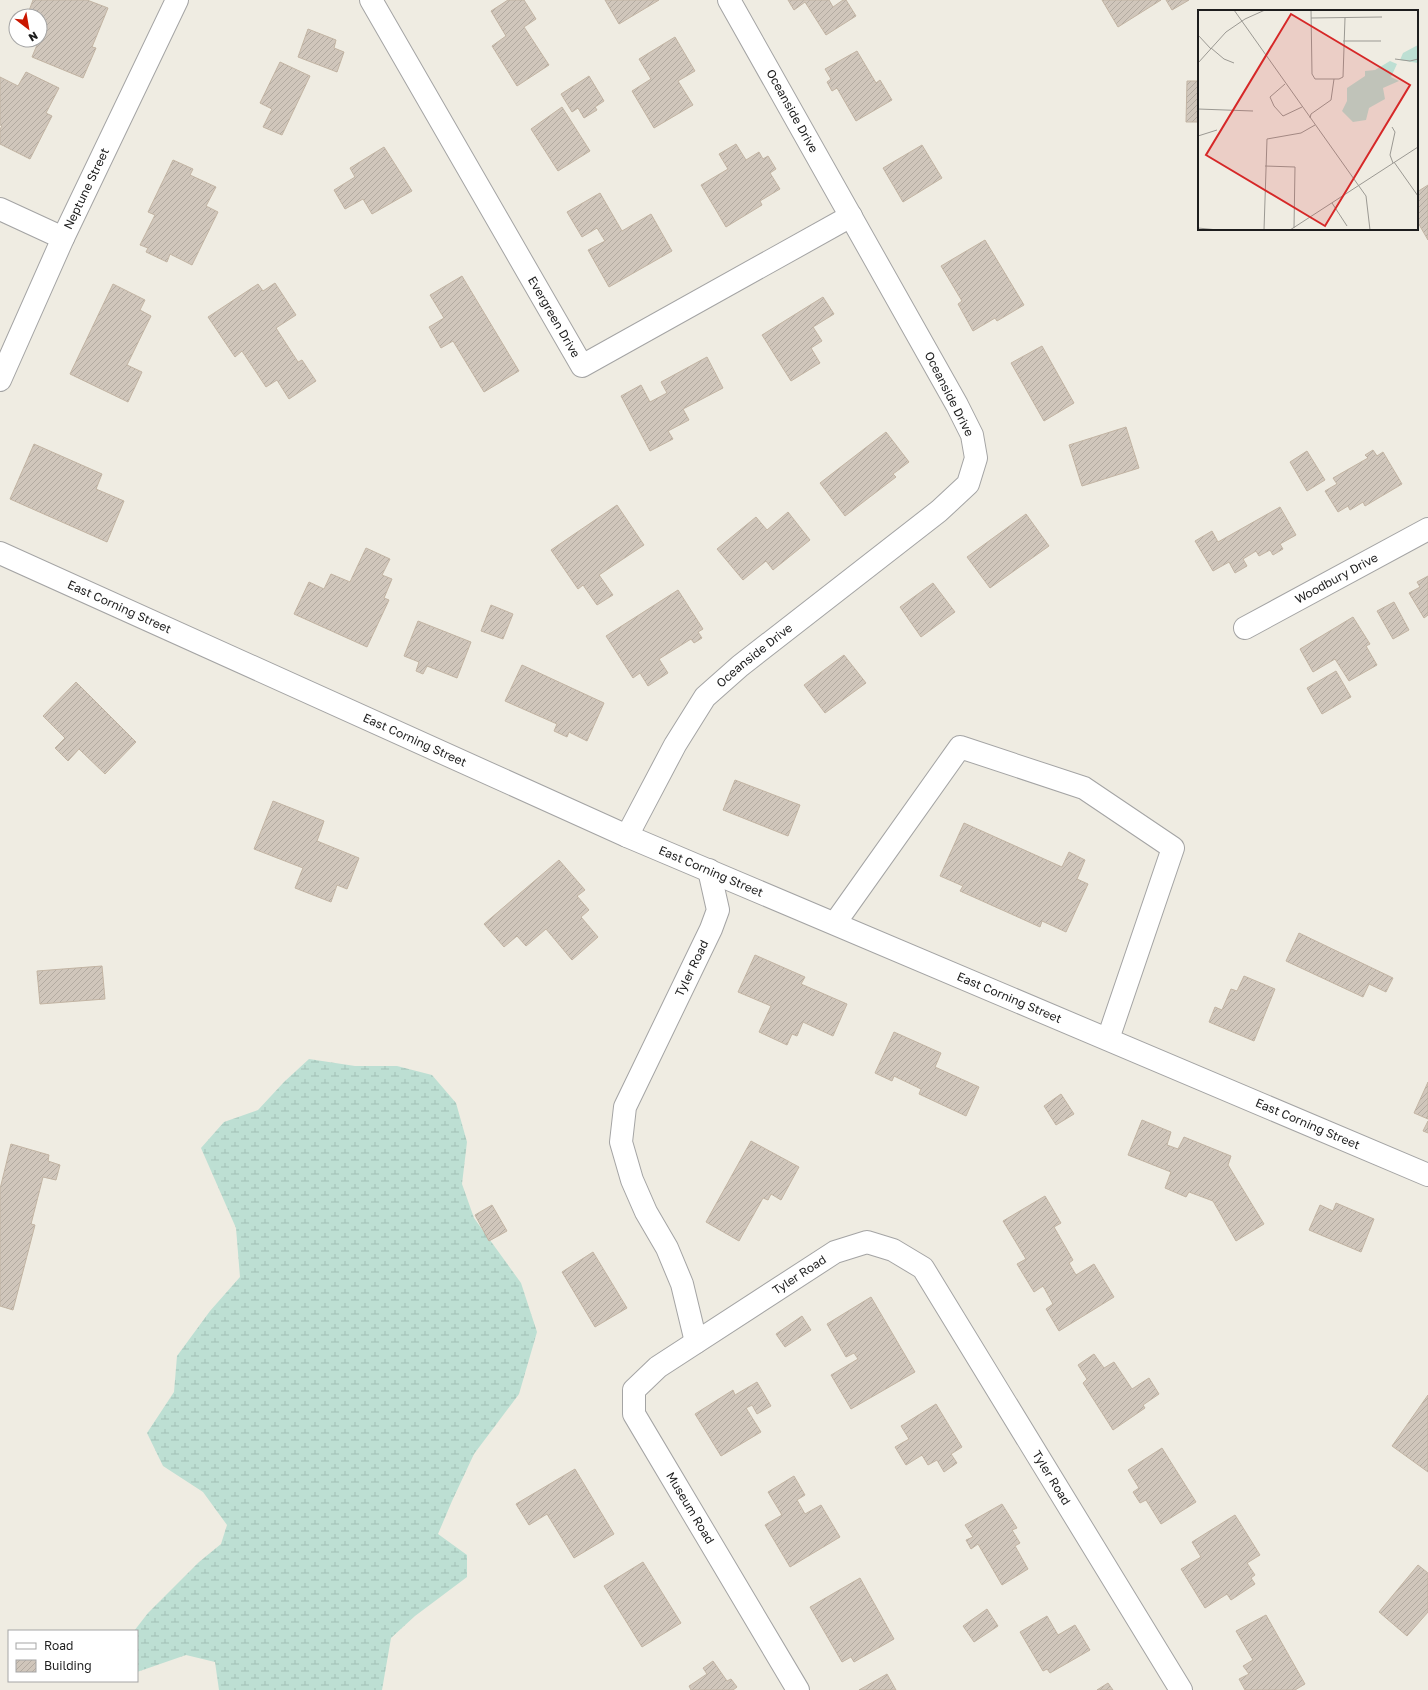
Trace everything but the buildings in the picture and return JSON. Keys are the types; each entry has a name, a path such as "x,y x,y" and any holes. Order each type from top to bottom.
{"street":[{"name":"Neptune Street","path":"0,380 63,238 177,0"},
{"name":"Evergreen Drive","path":"371,0 582,366 851,216"},
{"name":"Oceanside Drive","path":"628,836 675,745 705,697 740,666 939,511 968,484 976,458 972,435 957,405 729,0"},
{"path":"0,209 63,238"},
{"name":"Woodbury Drive","path":"1245,628 1428,529"},
{"name":"East Corning Street","path":"0,553 628,836 1428,1175"},
{"path":"835,923 960,747 1084,788 1173,848 1108,1039"},
{"name":"Tyler Road","path":"709,870 718,910 711,929 625,1107 621,1142 632,1180 646,1212 667,1248 682,1284 696,1342 835,1252 867,1242 893,1250 923,1268 1181,1690"},
{"name":"Museum Road","path":"696,1342 658,1367 634,1390 634,1414 798,1690"}],"green space":[{"path":"309,1059 355,1066 397,1066 432,1075 456,1103 467,1142 462,1184 474,1218 521,1283 537,1332 519,1394 474,1454 438,1534 467,1555 467,1577 415,1616 391,1638 382,1690 219,1690 215,1662 186,1655 138,1672 138,1630 135,1630 148,1613 199,1562 221,1544 227,1525 203,1492 163,1466 147,1433 174,1392 177,1356 210,1311 240,1277 236,1228 201,1148 224,1122 258,1110 284,1082"}]}
